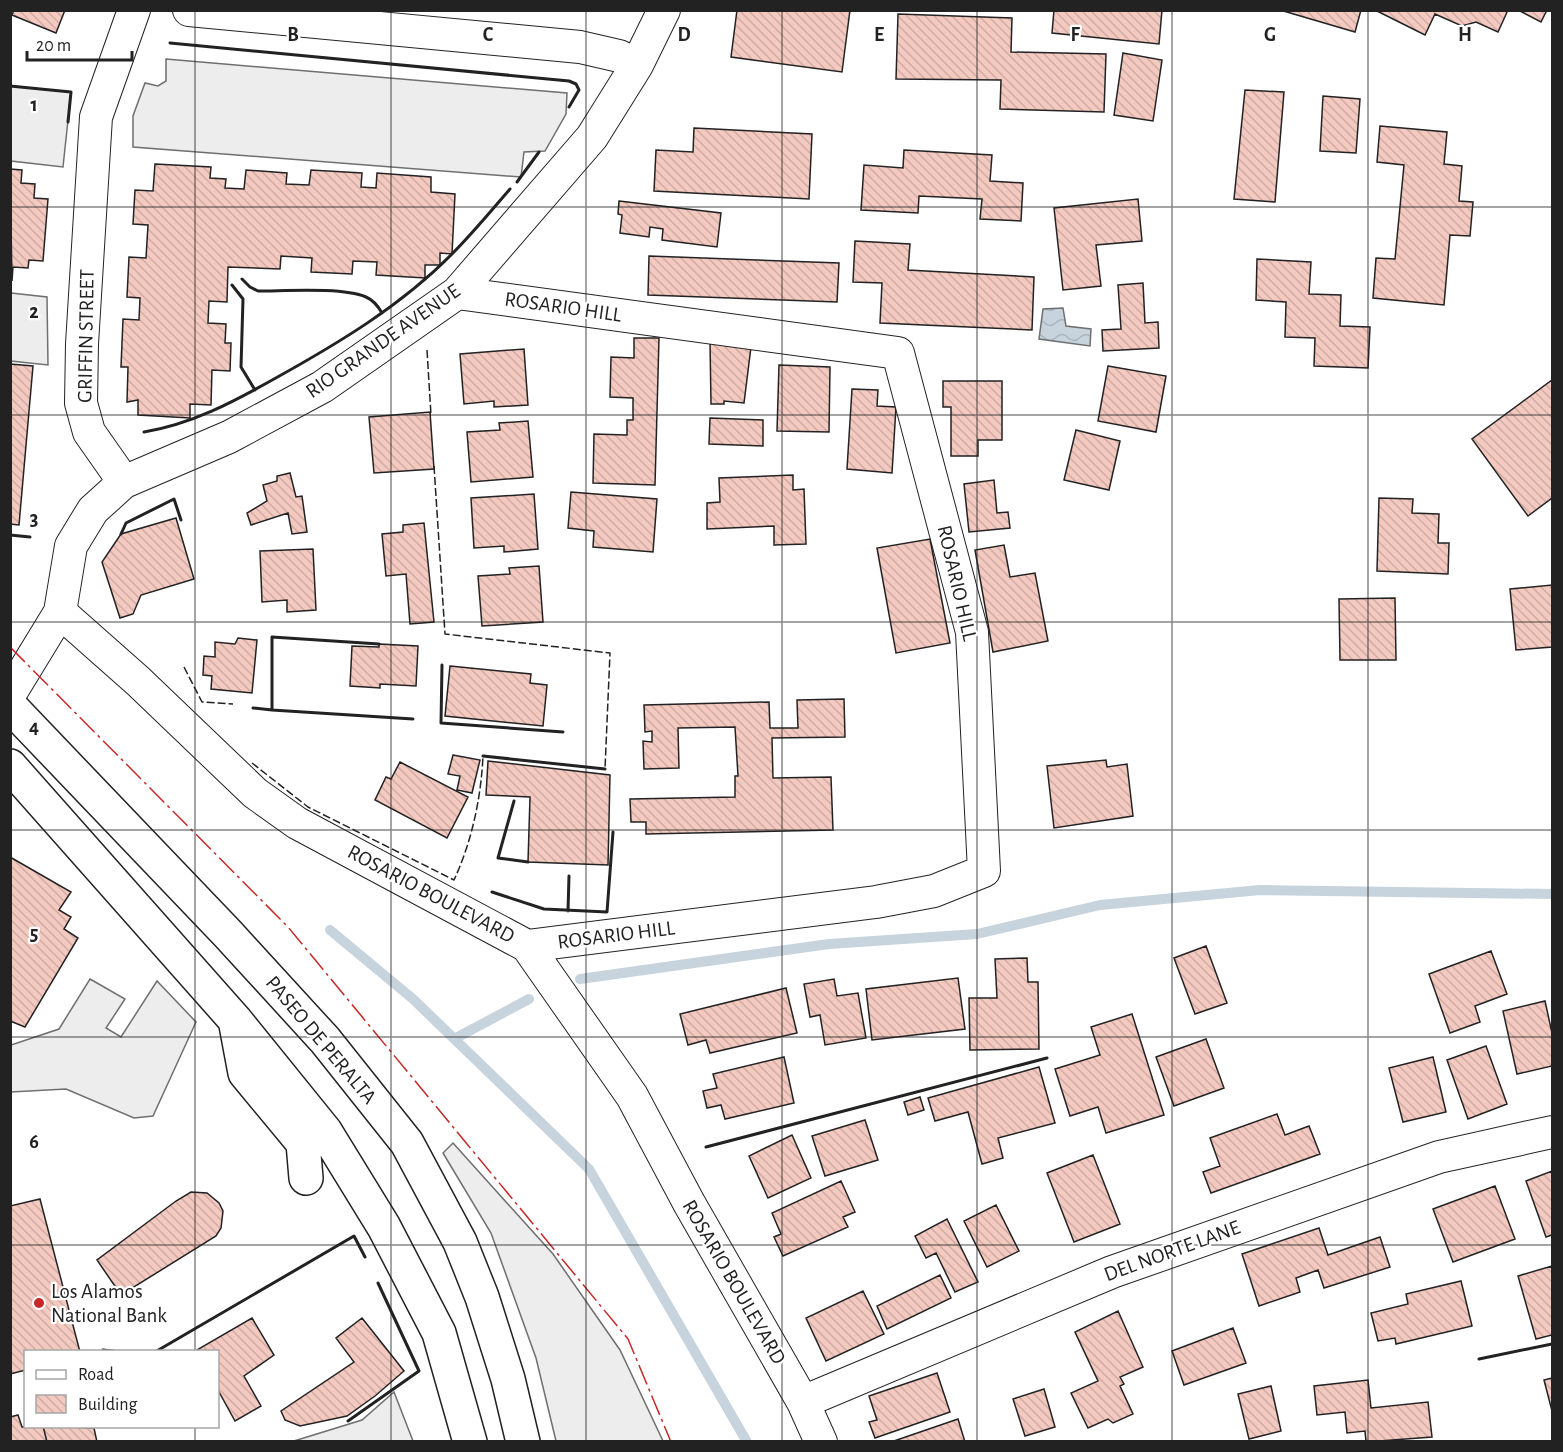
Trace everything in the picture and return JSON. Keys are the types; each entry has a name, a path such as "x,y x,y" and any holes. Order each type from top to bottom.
{"main road":[{"name":"PASEO DE PERALTA","path":"10,706 228,934 325,1040 407,1143 460,1242 482,1297 508,1379 523,1442"},
{"path":"10,766 236,1021 326,1131 384,1227 439,1333 470,1442"},
{"path":"236,1021 245,1073 303,1143 306,1178"}],"street":[{"name":"GRIFFIN STREET","path":"124,482 88,432 81,403 82,344 96,117 134,10"},
{"path":"189,10 580,47 610,53 637,65"},
{"name":"RIO GRANDE AVENUE","path":"124,482 229,437 322,387 457,293 592,137 637,65 664,10"},
{"name":"ROSARIO HILL","path":"457,293 898,353 972,632 984,871 934,891 876,902 527,946"},
{"path":"10,694 60,612 72,546 93,510 124,482"},
{"name":"ROSARIO BOULEVARD","path":"60,612 138,681 255,793 297,823 527,946 632,1096 689,1203 803,1402 820,1442"},
{"name":"DEL NORTE LANE","path":"803,1402 1112,1272 1439,1157 1552,1132"}],"shaded area":[{"path":"166,59 567,93 566,114 545,151 524,152 521,177 133,147 133,116 145,83 158,86 166,81"},
{"path":"11,86 71,92 63,167 11,161"},
{"path":"11,293 47,297 48,365 11,361"},
{"path":"90,979 125,999 106,1028 121,1037 157,981 196,1022 153,1116 134,1118 66,1089 11,1092 11,1045 59,1029"},
{"path":"453,1143 553,1254 620,1350 663,1441 556,1441 536,1358 491,1233 443,1153"},
{"path":"394,1392 413,1441 294,1441 362,1420"}],"water":[{"path":"1063,308 1066,326 1091,329 1090,346 1039,339 1043,309"}],"building":[{"path":"14,10 65,10 56,33 12,15"},
{"path":"737,10 850,10 842,72 731,57"},
{"path":"1054,10 1162,10 1159,44 1052,33"},
{"path":"1280,10 1361,10 1355,32"},
{"path":"1508,10 1498,32 1476,22 1462,26 1435,14 1425,35 1377,11"},
{"path":"1518,10 1547,10 1541,22"},
{"path":"898,14 1012,18 1011,52 1106,54 1104,112 1000,109 1001,80 896,79"},
{"path":"1123,53 1162,60 1153,121 1114,115"},
{"path":"1245,90 1284,92 1275,202 1234,199"},
{"path":"1323,96 1360,99 1356,153 1320,151"},
{"path":"1380,126 1447,132 1444,164 1462,166 1459,201 1473,202 1470,236 1450,235 1444,305 1373,298 1376,258 1395,259 1404,165 1377,162"},
{"path":"694,128 812,134 809,199 654,191 656,150 693,152"},
{"path":"904,150 992,155 990,181 1023,183 1021,221 980,219 982,199 919,196 918,213 861,210 864,165 903,168"},
{"path":"155,164 211,167 210,178 226,179 225,188 244,189 246,170 287,173 286,184 309,185 311,170 362,173 361,187 376,188 377,173 431,177 431,192 455,194 452,254 440,253 440,265 425,265 425,278 376,275 377,262 353,261 352,274 311,272 312,258 281,256 280,269 228,267 227,302 209,301 208,323 226,324 225,343 231,343 230,371 212,370 211,405 190,404 190,418 138,415 138,400 127,402 128,367 121,367 123,319 139,320 140,298 127,297 129,257 146,258 148,225 133,224 135,190 153,191"},
{"path":"10,169 22,170 21,183 35,184 34,198 48,199 43,261 29,260 28,268 13,267 12,281"},
{"path":"1138,199 1142,241 1096,245 1101,286 1063,290 1054,208"},
{"path":"619,201 721,213 717,247 662,240 663,229 650,227 649,237 620,233 622,215 618,214"},
{"path":"855,241 910,244 908,270 1034,277 1032,330 880,323 882,283 853,282"},
{"path":"649,256 839,263 837,302 648,295"},
{"path":"1257,259 1311,262 1309,294 1341,295 1340,326 1370,327 1368,368 1314,366 1315,338 1285,337 1286,302 1256,300"},
{"path":"1143,283 1145,323 1158,322 1159,348 1103,351 1102,330 1121,329 1118,285"},
{"path":"634,338 659,338 655,485 593,483 594,434 627,435 627,420 633,420 633,398 610,397 611,357 634,358"},
{"path":"710,342 751,347 744,403 724,401 724,404 711,404"},
{"path":"524,349 528,405 494,407 494,401 464,404 460,354"},
{"path":"10,364 33,366 19,525 10,524"},
{"path":"779,365 830,367 829,432 777,431"},
{"path":"1108,366 1166,376 1156,432 1098,421"},
{"path":"1552,380 1552,498 1528,516 1472,439"},
{"path":"943,381 1002,381 1002,440 978,440 978,456 951,456 951,407 943,407"},
{"path":"852,389 878,390 877,406 896,407 892,473 847,469"},
{"path":"430,412 434,469 374,473 369,417"},
{"path":"710,418 763,420 763,446 709,444"},
{"path":"528,421 533,477 471,482 467,432 500,430 499,423"},
{"path":"1076,430 1120,441 1109,490 1064,480"},
{"path":"290,473 296,497 302,496 307,532 292,534 288,513 251,525 247,513 267,501 263,485 277,481 277,476"},
{"path":"793,475 793,490 804,489 806,544 774,545 774,526 707,529 707,503 720,502 719,478"},
{"path":"994,480 997,513 1008,512 1010,528 969,532 964,484"},
{"path":"571,492 657,499 653,552 593,547 594,531 568,528"},
{"path":"534,494 538,549 504,552 504,546 474,548 471,498"},
{"path":"1379,498 1413,499 1412,513 1439,514 1438,543 1449,543 1448,574 1377,571"},
{"path":"176,518 194,579 141,595 133,614 120,618 102,562 121,534"},
{"path":"424,523 434,622 410,624 406,574 386,576 382,534 403,532 403,525"},
{"path":"930,539 950,643 896,653 877,548"},
{"path":"1004,545 1010,577 1035,573 1048,641 993,652 975,550"},
{"path":"313,549 316,610 287,612 287,600 262,602 260,551"},
{"path":"539,566 543,622 482,626 478,576 510,574 509,568"},
{"path":"1552,585 1552,647 1516,650 1510,589"},
{"path":"1395,598 1396,660 1340,660 1339,599"},
{"path":"238,638 257,640 252,693 211,689 212,676 203,675 204,656 215,657 215,642 235,644"},
{"path":"379,644 418,646 416,686 380,684 380,688 350,686 352,646 379,647"},
{"path":"450,666 531,674 530,683 547,685 543,726 445,716"},
{"path":"844,699 845,737 772,738 773,778 831,777 833,830 646,834 646,822 631,822 630,799 735,797 735,776 738,776 735,727 678,728 679,768 644,769 643,741 652,742 652,731 645,732 644,705 769,702 770,728 798,728 797,700"},
{"path":"453,755 480,760 472,793 457,790 460,776 448,774"},
{"path":"1106,760 1107,767 1127,764 1133,816 1054,828 1047,766"},
{"path":"488,761 610,775 608,865 528,862 530,797 486,795"},
{"path":"400,762 468,797 447,838 375,800 386,777 391,779"},
{"path":"10,857 71,892 59,910 71,917 64,929 78,938 25,1027 10,1021"},
{"path":"1206,946 1227,1003 1195,1014 1174,958"},
{"path":"1491,951 1507,994 1475,1006 1480,1022 1450,1033 1429,974"},
{"path":"1027,958 1028,982 1038,982 1039,1049 970,1050 969,998 997,998 995,959"},
{"path":"958,978 965,1029 872,1040 866,989"},
{"path":"834,979 837,996 858,993 866,1038 825,1045 820,1015 810,1017 804,984"},
{"path":"786,988 797,1033 710,1053 706,1040 688,1045 680,1014"},
{"path":"1545,1001 1552,1033 1552,1066 1517,1074 1503,1011"},
{"path":"1132,1014 1164,1115 1106,1133 1098,1107 1070,1116 1055,1069 1100,1055 1091,1027"},
{"path":"1206,1039 1224,1088 1174,1106 1156,1057"},
{"path":"1486,1046 1507,1104 1468,1119 1447,1060"},
{"path":"784,1057 794,1103 725,1119 721,1105 707,1108 703,1091 717,1088 713,1074"},
{"path":"1433,1057 1446,1112 1403,1122 1389,1068"},
{"path":"1039,1067 1055,1123 998,1138 1003,1158 982,1164 968,1112 935,1121 928,1098"},
{"path":"920,1097 924,1110 908,1115 904,1102"},
{"path":"1277,1114 1285,1135 1309,1126 1320,1154 1211,1193 1203,1172 1220,1166 1210,1138"},
{"path":"865,1120 878,1160 825,1176 812,1136"},
{"path":"792,1135 811,1178 768,1198 749,1156"},
{"path":"1093,1155 1120,1224 1074,1242 1047,1173"},
{"path":"1552,1171 1552,1235 1546,1237 1526,1181"},
{"path":"841,1181 855,1212 843,1217 848,1227 783,1256 774,1237 781,1234 772,1213"},
{"path":"1495,1186 1515,1239 1453,1262 1433,1209"},
{"path":"191,1192 207,1193 219,1203 223,1211 221,1228 216,1236 121,1295 97,1260"},
{"name":"Los Alamos National Bank","path":"40,1199 79,1350 24,1350 24,1370 10,1374 10,1206"},
{"path":"996,1205 1019,1251 987,1267 964,1221"},
{"path":"947,1219 978,1282 955,1292 936,1253 926,1258 915,1236"},
{"path":"1319,1228 1328,1255 1380,1237 1390,1267 1324,1288 1318,1270 1296,1278 1300,1292 1259,1306 1242,1254"},
{"path":"1552,1266 1552,1335 1536,1339 1518,1276"},
{"path":"940,1275 951,1298 887,1329 877,1306"},
{"path":"1461,1281 1472,1326 1396,1344 1395,1338 1378,1341 1371,1313 1408,1304 1406,1294"},
{"path":"863,1291 884,1334 826,1361 806,1318"},
{"path":"1118,1311 1143,1367 1120,1377 1124,1384 1120,1386 1133,1414 1113,1423 1108,1419 1088,1428 1071,1393 1098,1381 1075,1332"},
{"path":"252,1318 274,1355 244,1376 261,1406 235,1421 219,1392 219,1350 197,1350"},
{"path":"362,1318 404,1371 347,1416 300,1426 285,1420 281,1411 354,1362 336,1338"},
{"path":"1233,1328 1246,1363 1184,1385 1172,1351"},
{"path":"937,1373 950,1412 875,1438 869,1422 877,1420 869,1396"},
{"path":"1552,1378 1552,1411 1544,1380"},
{"path":"1368,1380 1371,1408 1428,1402 1432,1437 1366,1442 1365,1431 1347,1433 1345,1412 1317,1415 1314,1386"},
{"path":"1271,1386 1281,1431 1249,1439 1238,1394"},
{"path":"1044,1389 1055,1427 1025,1436 1013,1399"},
{"path":"18,1415 24,1428 44,1428 47,1442 10,1442 10,1417"},
{"path":"958,1419 965,1442 891,1442"},
{"path":"44,1428 94,1428 97,1442 47,1442"}],"waterway":[{"path":"580,979 829,944 977,934 1100,905 1260,890 1552,894"},
{"path":"330,930 413,999 589,1169 747,1442"},
{"path":"454,1039 529,999"}],"fence":[{"path":"427,350 431,415"},
{"path":"434,466 445,634 610,653 605,769"},
{"path":"184,667 202,702 233,704"},
{"path":"252,763 308,807 454,880 475,819 483,756"}],"wall":[{"path":"170,43 569,81 576,84 579,90 569,107"},
{"path":"10,86 71,92 68,122"},
{"path":"517,182 539,152"},
{"path":"144,432 179,424 228,404 345,338 412,291 432,273 467,238 510,189"},
{"path":"242,279 258,291 314,290 356,294 371,300 382,313"},
{"path":"232,285 243,299 241,367 255,390"},
{"path":"121,534 126,523 174,499 181,520"},
{"path":"10,535 30,537"},
{"path":"379,644 272,637 272,710 413,719"},
{"path":"442,665 441,723 563,732"},
{"path":"253,708 272,710"},
{"path":"483,756 605,769"},
{"path":"514,801 498,858 528,862"},
{"path":"492,892 544,909 607,912 613,832"},
{"path":"568,911 569,876"},
{"path":"706,1147 1047,1058"},
{"path":"158,1350 354,1236 365,1257"},
{"path":"348,1421 419,1371 378,1283"},
{"path":"1479,1359 1552,1344"}],"power":[{"path":"10,647 288,927 628,1339 671,1442"}],"place":[{"name":"Los Alamos National Bank","path":"39,1303"}]}
